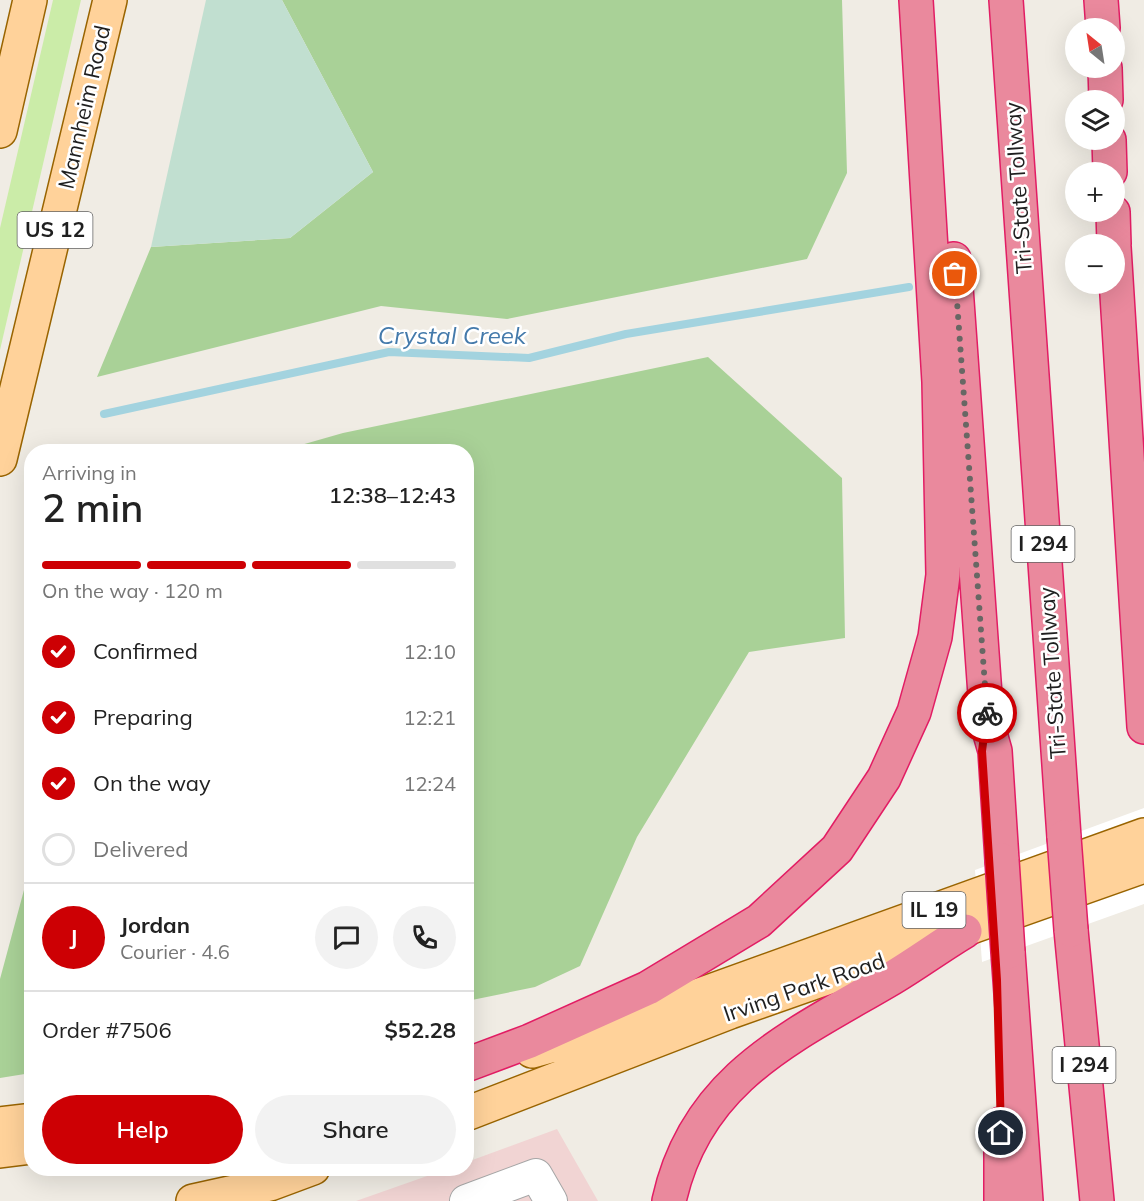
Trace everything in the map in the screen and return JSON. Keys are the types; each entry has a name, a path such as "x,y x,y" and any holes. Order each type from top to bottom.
{"highway":[{"path":"474,1064 648,988 759,921 837,849 884,778 914,712 935,637 943,575 939,382 916,0"},
{"path":"933,0 965,389 987,723 995,751 996,862 1002,955 1026,1201"},
{"name":"Tri-State Tollway","path":"1006,0 1071,930 1097,1201"},
{"path":"1101,0 1102,18"},
{"path":"1117,294 1144,727"},
{"path":"1120,342 1144,411"},
{"path":"669,1201 674,1176 690,1144 713,1106 739,1075 798,1032 893,977 964,931"},
{"path":"1001,1201 1002,955"}],"main road":[{"path":"0,131 30,0"},
{"name":"Mannheim Road","path":"0,459 110,0"},
{"name":"Irving Park Road","path":"474,1065 586,1036 1144,835"},
{"name":"Irving Park Road","path":"474,1111 730,1012 1144,866"},
{"path":"0,1125 24,1121"},
{"path":"0,1151 24,1148"},
{"path":"193,1201 270,1184 292,1176"}],"lane":[{"path":"466,1201 536,1175 551,1201"}],"shaded area":[{"path":"557,1129 598,1201 356,1201 427,1176 474,1176 474,1159"}],"green space":[{"path":"53,0 81,0 0,350 0,228"},
{"path":"206,0 282,0 373,172 290,238 151,247"},
{"path":"282,0 842,0 847,173 807,259 507,319 381,306 97,377 151,247 290,238 373,172"},
{"path":"708,357 842,478 845,638 749,652 637,837 580,966 535,987 474,1000 474,444 304,444 343,433"},
{"path":"24,890 24,1074 0,1078 0,979"}],"pier":[{"path":"1144,808 1144,904 982,962 975,870"}],"waterway":[{"name":"Crystal Creek","path":"104,414 389,352 529,358 626,334 909,287"}],"way so far":[{"path":"955,274 987,713"}],"route":[{"path":"987,713 982,751 997,980 1001,1133"}]}
